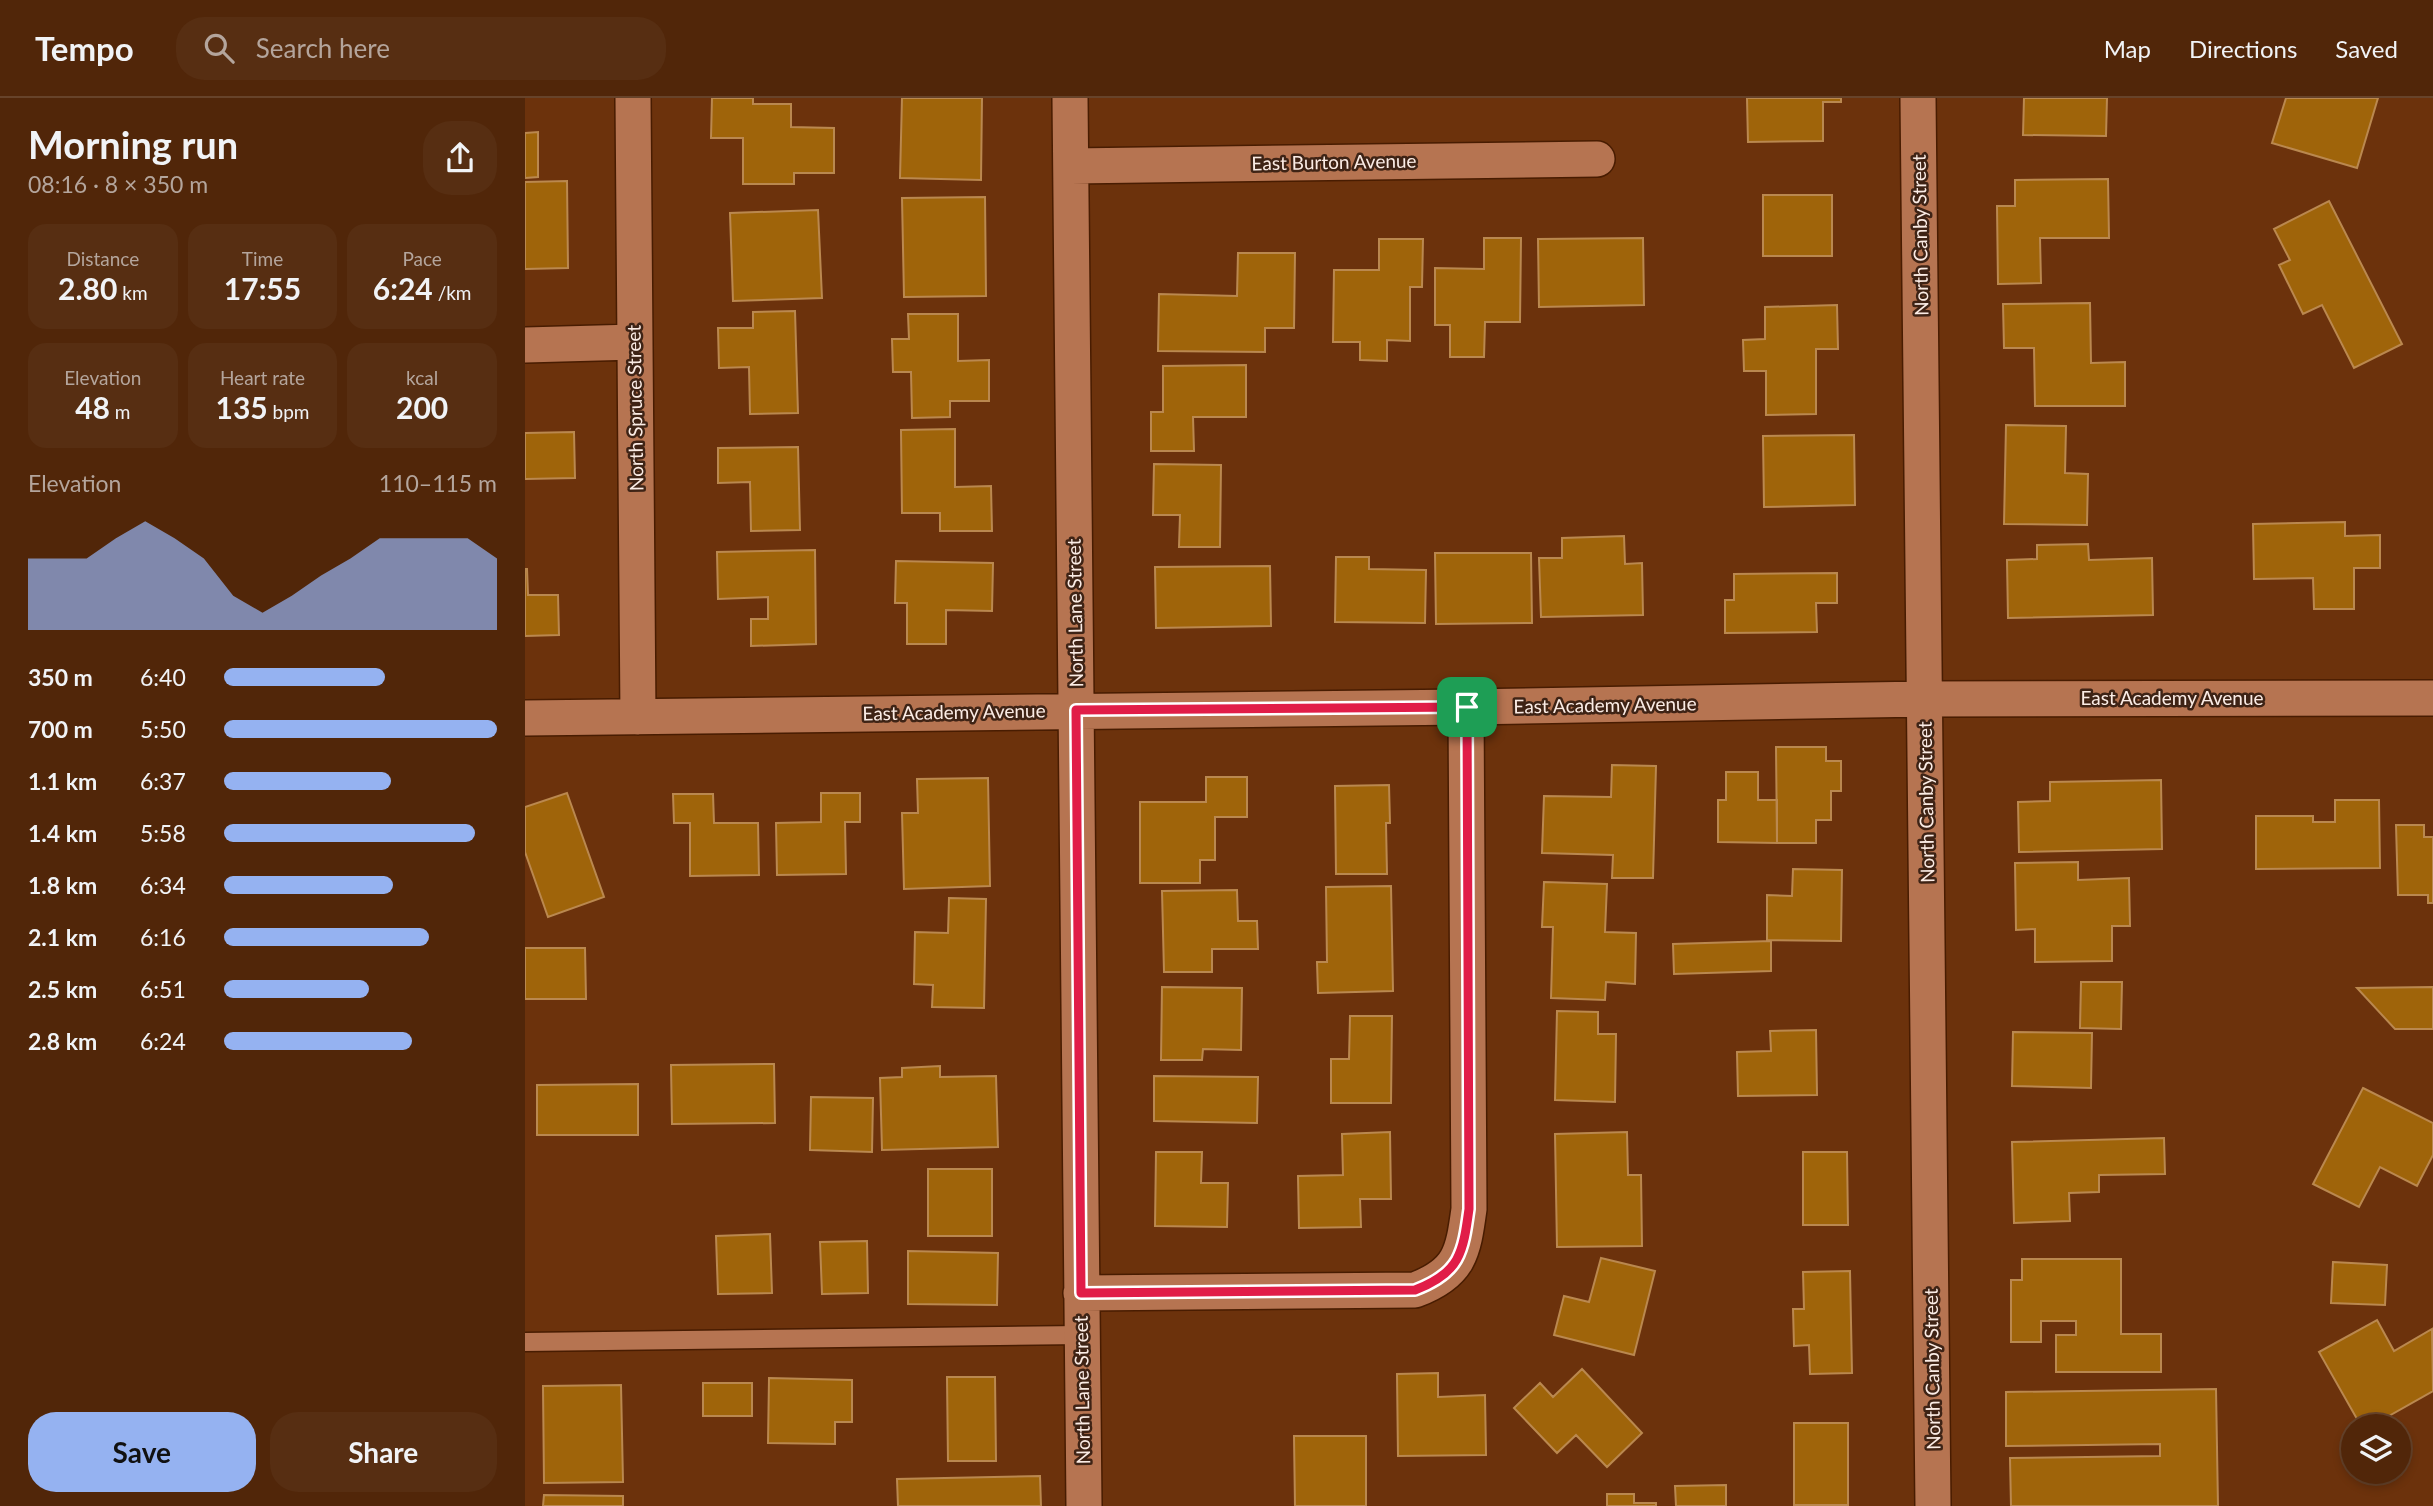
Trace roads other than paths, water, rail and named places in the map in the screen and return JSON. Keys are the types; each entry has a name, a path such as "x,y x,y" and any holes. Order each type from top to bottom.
{"street":[{"name":"North Spruce Street","path":"633,98 638,717"},
{"name":"North Lane Street","path":"1070,98 1084,1506"},
{"name":"North Canby Street","path":"1918,98 1933,1506"},
{"name":"East Burton Avenue","path":"1071,166 1597,159"},
{"path":"525,345 635,342"},
{"name":"East Academy Avenue","path":"525,718 1925,699 2433,698"},
{"path":"1081,1293 1415,1290 1435,1282 1452,1268 1464,1244 1469,1209 1467,707"}],"lane":[{"path":"525,1342 1082,1335"}]}
